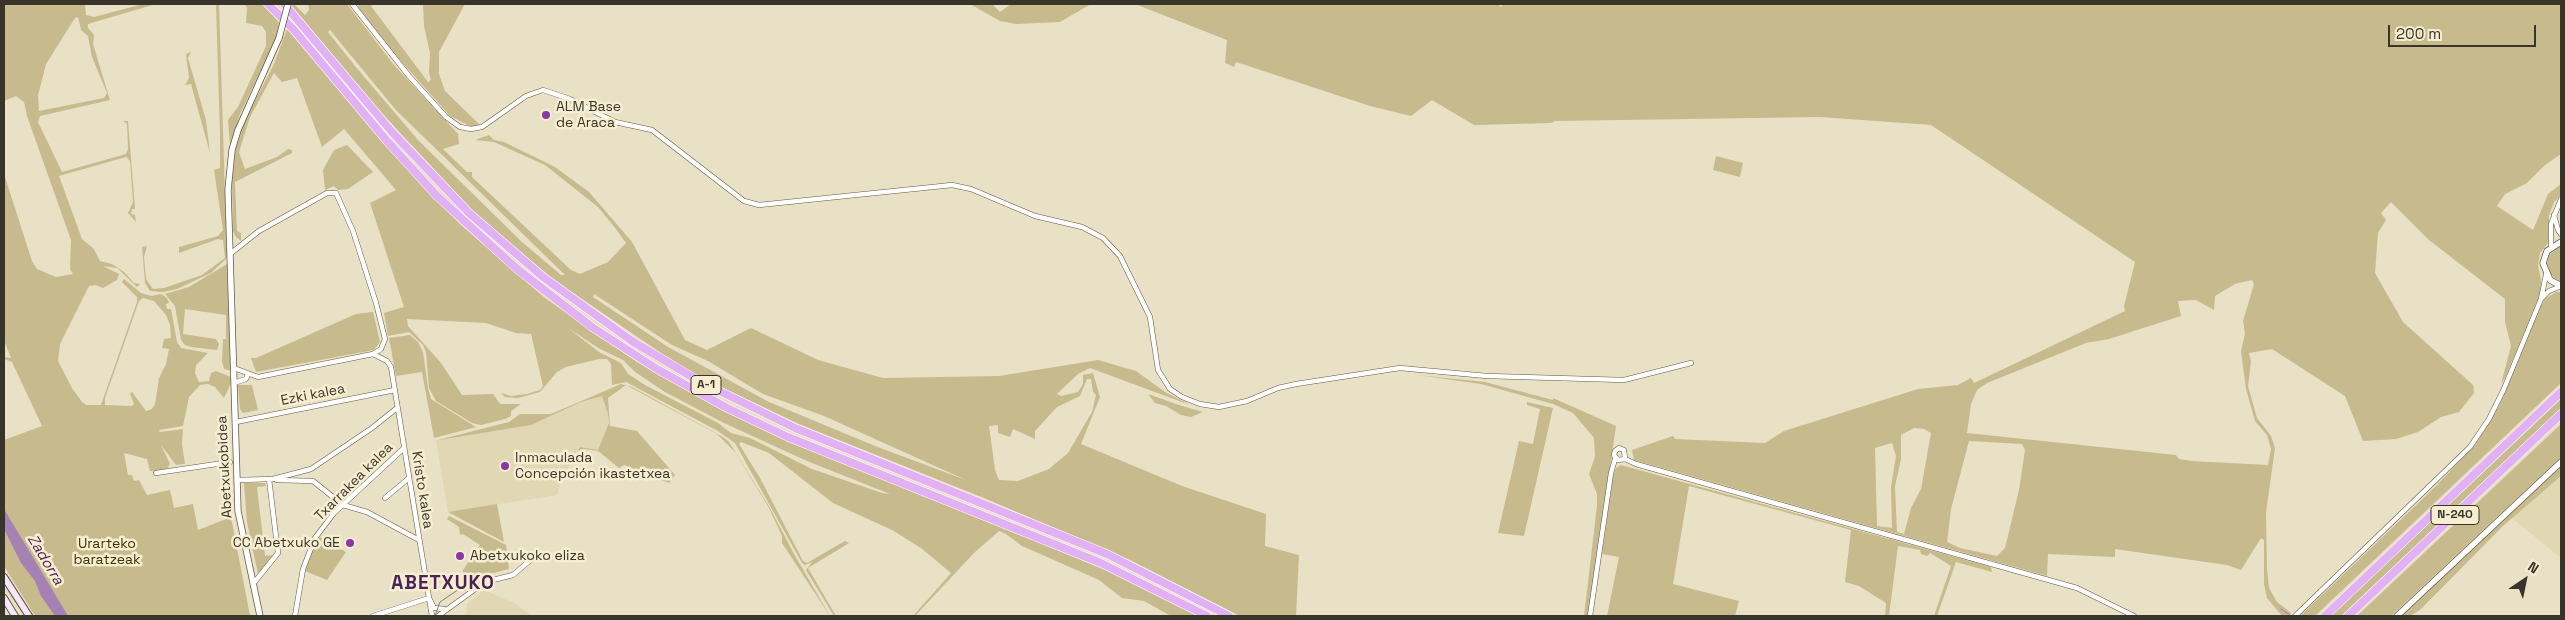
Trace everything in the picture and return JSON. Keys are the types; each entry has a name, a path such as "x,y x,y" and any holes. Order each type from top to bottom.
{"highway":[{"name":"A-1","path":"268,4 294,30 387,142 437,196 517,270 592,328 665,373 728,408 788,437 1093,560 1207,616"},
{"name":"A-1","path":"284,4 398,138 469,213 543,277 632,340 699,381 787,424 1107,554 1229,616"},
{"name":"N-240","path":"2325,616 2561,392"},
{"name":"N-240","path":"2348,616 2561,414"}],"main road":[{"path":"4,576 29,616"},
{"path":"4,598 15,616"}],"street":[{"name":"Abetxukobidea","path":"259,616 240,525 228,190 232,150 244,112 279,38 288,4"},
{"path":"352,4 404,70 446,117 460,127 471,129 482,127 526,96 543,90 570,99 615,122 652,130 744,201 759,205 952,185 971,189 1036,216 1082,227 1103,238 1120,256 1150,317 1158,370 1170,389 1182,397 1219,407 1247,401 1278,388 1297,384 1411,368 1487,376 1624,380 1691,363"},
{"path":"230,254 260,231 327,194 336,193 353,232 385,339 381,349 373,354 258,377 234,368"},
{"path":"2295,616 2470,447 2496,406 2541,299 2546,274 2544,263 2551,246 2551,224 2561,199"},
{"path":"2554,214 2558,230 2561,234"},
{"path":"2551,246 2561,242"},
{"path":"2541,299 2550,291 2561,286 2546,274"},
{"name":"Kristo kalea","path":"373,354 385,359 391,367 432,616"},
{"path":"1338,372 1339,378"},
{"path":"234,383 246,379 248,374"},
{"path":"1296,378 1297,384"},
{"name":"Ezki kalea","path":"236,422 394,390"},
{"path":"271,479 311,468 372,428 397,408"},
{"name":"Txarrakea kalea","path":"295,616 306,556 315,538 343,505 404,448"},
{"path":"1590,616 1611,473 1616,459 1614,451 1619,448 1626,454 1624,459"},
{"path":"1616,459 1624,459 1636,464 2077,588 2134,616"},
{"path":"156,473 230,462"},
{"path":"2397,616 2561,462"},
{"path":"384,498 409,478"},
{"path":"253,584 278,552 271,479"},
{"path":"237,480 313,481 343,505 367,512 419,540"},
{"path":"438,616 444,609 485,582 513,575 534,557"},
{"path":"376,616 429,598 434,608 444,609"}],"shaded area":[{"name":"Inmaculada Concepción ikastetxea","path":"602,396 609,423 598,450 579,447 561,481 557,495 448,512 436,441 531,425 581,402"},
{"path":"2561,476 2561,558 2512,518"},
{"path":"4,509 68,616 55,616 41,596 35,581 21,563 4,529"},
{"path":"484,590 516,604 532,616 466,616 467,604"}],"green space":[{"name":"Urarteko baratzeak","path":"4,4 85,4 86,15 94,17 143,4 156,4 88,24 88,28 94,35 93,44 110,100 40,116 38,122 62,172 126,154 128,149 127,124 123,121 128,121 135,209 132,209 131,214 135,215 136,222 128,213 133,202 130,161 126,157 59,176 82,239 94,249 100,261 112,264 124,272 134,283 140,284 137,287 117,268 103,266 119,274 117,280 103,288 95,285 89,286 60,344 58,361 72,388 82,402 86,405 101,405 137,302 137,297 122,282 124,279 141,293 151,296 161,294 167,298 169,303 166,304 167,309 171,309 177,342 181,348 208,353 196,365 195,373 199,382 209,381 211,373 216,371 231,377 231,383 224,398 215,387 208,384 200,385 189,397 183,426 159,430 160,432 183,429 182,444 185,464 176,465 161,445 170,464 166,470 150,471 147,459 124,453 128,475 132,475 134,481 139,480 147,495 170,490 174,508 193,504 198,530 231,517 250,616 35,616 4,566 4,440 42,426 12,362 4,359 4,357 11,358 4,340 4,174 32,261 37,269 56,277 73,274 70,269 71,240 27,116 24,102 16,96 4,101","holes":["78,17 81,30 88,36 92,57 107,93 104,98 39,111 38,95 46,64 75,18","143,298 154,301 166,315 170,325 171,338 164,339 162,348 169,349 166,364 159,378 155,404 152,409 146,411 132,392 130,394 134,404 132,406 105,405 105,398 139,301"]},
{"path":"216,4 219,4 227,258 211,273 177,289 163,292 150,291 145,283 142,247 147,246 144,257 146,279 153,289 164,288 202,275 225,258 223,240 218,239 179,253 179,247 218,236 223,230 214,170 220,168"},
{"path":"245,4 262,4 279,22 276,38 240,114 230,146 228,120 238,107 266,46 266,32 262,26 246,23 247,8"},
{"path":"294,4 305,15 309,10 308,4 347,4 394,65 458,134 459,144 443,149 467,172 472,172 472,177 571,270 580,274 608,262 626,243 616,229 598,207 545,165 494,142 475,140 489,135 494,140 504,142 555,167 589,192 632,242 685,340 707,350 751,328 818,360 883,378 999,376 1098,360 1136,371 1165,392 1190,405 1090,368 1078,374 1057,394 1061,396 1078,392 1083,384 1083,375 1093,373 1100,397 1081,444 1182,486 1266,514 1265,546 1299,555 1296,616 1240,616 1130,560 984,498 799,424 696,375 554,280 479,217 376,107 292,6","holes":["330,30 395,109 565,275 561,275 522,242 418,140 355,66 328,32","594,294 672,345 708,361 763,394 824,416 966,480 875,446 769,402 668,347 593,297","1087,379 1091,379 1093,392 1096,395 1092,412 1068,453 1049,469 1018,481 999,480 995,470 989,426 998,425 998,433 1010,437 1013,429 1035,439 1035,431 1057,407 1080,396"]},
{"path":"359,4 374,4 371,6 428,82 431,80 429,73 430,53 424,26 423,4 465,4 439,52 439,74 445,91 481,126 470,126 450,116 383,41 358,7"},
{"path":"970,4 992,4 1000,12 1011,4 1091,4 1060,22 1016,24 1000,21"},
{"path":"1135,4 1497,4 1501,7 1503,4 2561,4 2561,154 2545,165 2527,183 2505,194 2497,206 2533,230 2548,194 2561,184 2561,195 2554,202 2549,215 2549,242 2540,253 2538,265 2542,286 2538,300 2501,384 2511,346 2505,322 2505,299 2429,240 2391,202 2381,213 2386,220 2378,233 2375,273 2403,322 2473,385 2474,393 2459,412 2441,417 2418,432 2396,439 2363,441 2345,396 2272,349 2249,353 2251,362 2248,386 2257,418 2271,436 2275,448 2266,513 2267,569 2269,588 2277,602 2291,613 2289,616 2282,616 2267,598 2264,584 2264,540 2261,538 2241,570 2227,565 2115,549 2115,557 2048,554 2047,576 1634,460 1632,450 1673,436 1675,439 1765,443 1784,431 1918,389 1958,385 1971,378 1974,383 2125,311 2124,306 2135,262 1931,125 1820,117 1555,121 1551,123 1474,125 1432,100 1411,116 1370,106 1236,62 1234,67 1225,63 1227,40","holes":["2252,280 2254,284 2243,321 2245,334 2241,351 2246,389 2255,421 2267,435 2271,449 2268,465 2191,461 2179,459 2176,455 1967,433 1971,404 1977,390 1987,383 2086,343 2109,339 2181,316 2178,301 2196,300 2214,310 2215,296 2235,284","1914,428 1924,429 1931,433 1921,489 1911,508 1904,534 1897,532 1895,486 1901,459 1901,435","1969,441 2022,444 2025,450 2019,490 2005,548 1997,556 1960,548 1947,542 1951,509","1892,443 1896,456 1891,487 1892,528 1877,526 1875,448"]},
{"path":"287,29 422,186 461,225 545,298 637,362 729,413 824,456 986,520 1112,573 1198,616 1171,616 1144,601 1122,598 1099,580 1022,546 999,531 975,552 913,616 951,573 921,548 892,530 833,503 769,453 741,442 739,444 760,478 803,561 807,563 845,541 849,543 808,568 836,616 834,616 806,570 812,562 805,565 802,563 735,443 718,431 626,382 612,385 611,364 607,359 599,359 566,367 557,372 540,392 518,398 505,397 501,393 511,396 527,394 540,390 543,386 531,334 516,333 486,323 407,319 408,326 441,363 462,395 493,394 500,404 521,404 511,411 511,416 505,419 481,425 472,423 436,401 429,388 426,352 423,345 409,332 388,336 384,313 404,307 370,203 396,190 344,129 322,147 297,78 282,82 274,73 250,117 239,152 245,169 277,157 288,149 292,150 292,153 235,182 237,231 241,233 241,241 236,237 233,231 232,180 236,145 245,120 274,64","holes":["568,328 600,349 623,360 635,372 665,392 724,423 807,461 890,494 812,469 750,438 731,433 718,423 645,385 628,374 621,363 599,352"]},
{"path":"191,52 188,58 206,120 210,153 191,84 185,85 189,78 186,54"},
{"path":"347,145 373,172 348,189 338,190 334,186 325,190 323,170 334,150"},
{"path":"1716,156 1743,163 1740,177 1713,170"},
{"path":"2561,246 2561,282 2549,272 2547,263 2549,255"},
{"path":"227,264 231,371 224,369 222,361 223,339 226,339 226,315 185,309 183,334 216,339 219,344 217,350 185,345 181,340 175,306 165,294 189,287"},
{"path":"2556,292 2561,292 2561,383 2315,616 2300,616 2436,486 2475,445 2499,406 2540,307 2545,299"},
{"path":"373,312 380,342 374,350 256,372 251,358 256,358 356,314"},
{"path":"410,335 418,342 423,352 431,399 476,427 434,438 422,372 396,376 389,338"},
{"path":"1417,375 1485,382 1553,400 1553,398 1616,426 1589,616 1584,616 1597,506 1597,494 1589,474 1595,457 1594,438 1573,413 1553,404 1481,384"},
{"path":"621,384 626,385 608,398 610,426 637,431 675,475 669,483 624,465 619,468 598,451 584,449 577,451 580,447 598,450 609,423 602,396 581,402 531,425 434,441 509,422 520,414 551,414"},
{"path":"238,385 252,385 258,410 243,413 240,409"},
{"path":"627,386 632,387 723,437 729,442 770,508 830,616 782,543 782,536 769,508 735,452 717,434"},
{"path":"1148,394 1203,412 1191,417 1181,415 1166,406 1155,403"},
{"path":"2561,399 2561,408 2341,616 2331,616"},
{"path":"1527,402 1553,408 1524,536 1498,533 1519,441 1533,444 1540,409 1527,405"},
{"path":"2561,424 2561,457 2391,616 2357,616"},
{"path":"1621,465 1991,567 1992,572 1956,562 1937,616 1934,616 1951,566 1930,553 1927,556 1921,554 1920,550 1898,546 1889,616 1885,616 1886,603 1859,586 1845,582 1851,530 1689,486 1673,584 1739,601 1735,616 1607,616 1619,557 1602,554 1613,477 1616,468"},
{"path":"2561,466 2561,476 2503,526 2420,610 2410,616 2401,616"},
{"path":"244,483 265,483 266,486 257,487 265,556 273,555 258,574 247,522"},
{"path":"497,504 504,542 448,512"},
{"path":"449,516 506,545 509,569 482,576 463,574 463,570 480,545 463,534 460,535 459,527 447,519"},
{"path":"320,537 346,552 327,580 305,571 313,548"}],"waterway":[{"path":"2281,609 2290,615"}],"tram line":[{"path":"435,616 440,602 477,577"}],"place":[{"name":"ALM Base de Araca","path":"546,115"},
{"name":"Inmaculada Concepción ikastetxea","path":"505,466"},
{"name":"CC Abetxuko GE","path":"350,543"},
{"name":"Abetxukoko eliza","path":"460,556"}],"district":[{"name":"ABETXUKO","path":"443,584"}],"water label":[{"name":"Zadorra","path":"45,560"}]}
